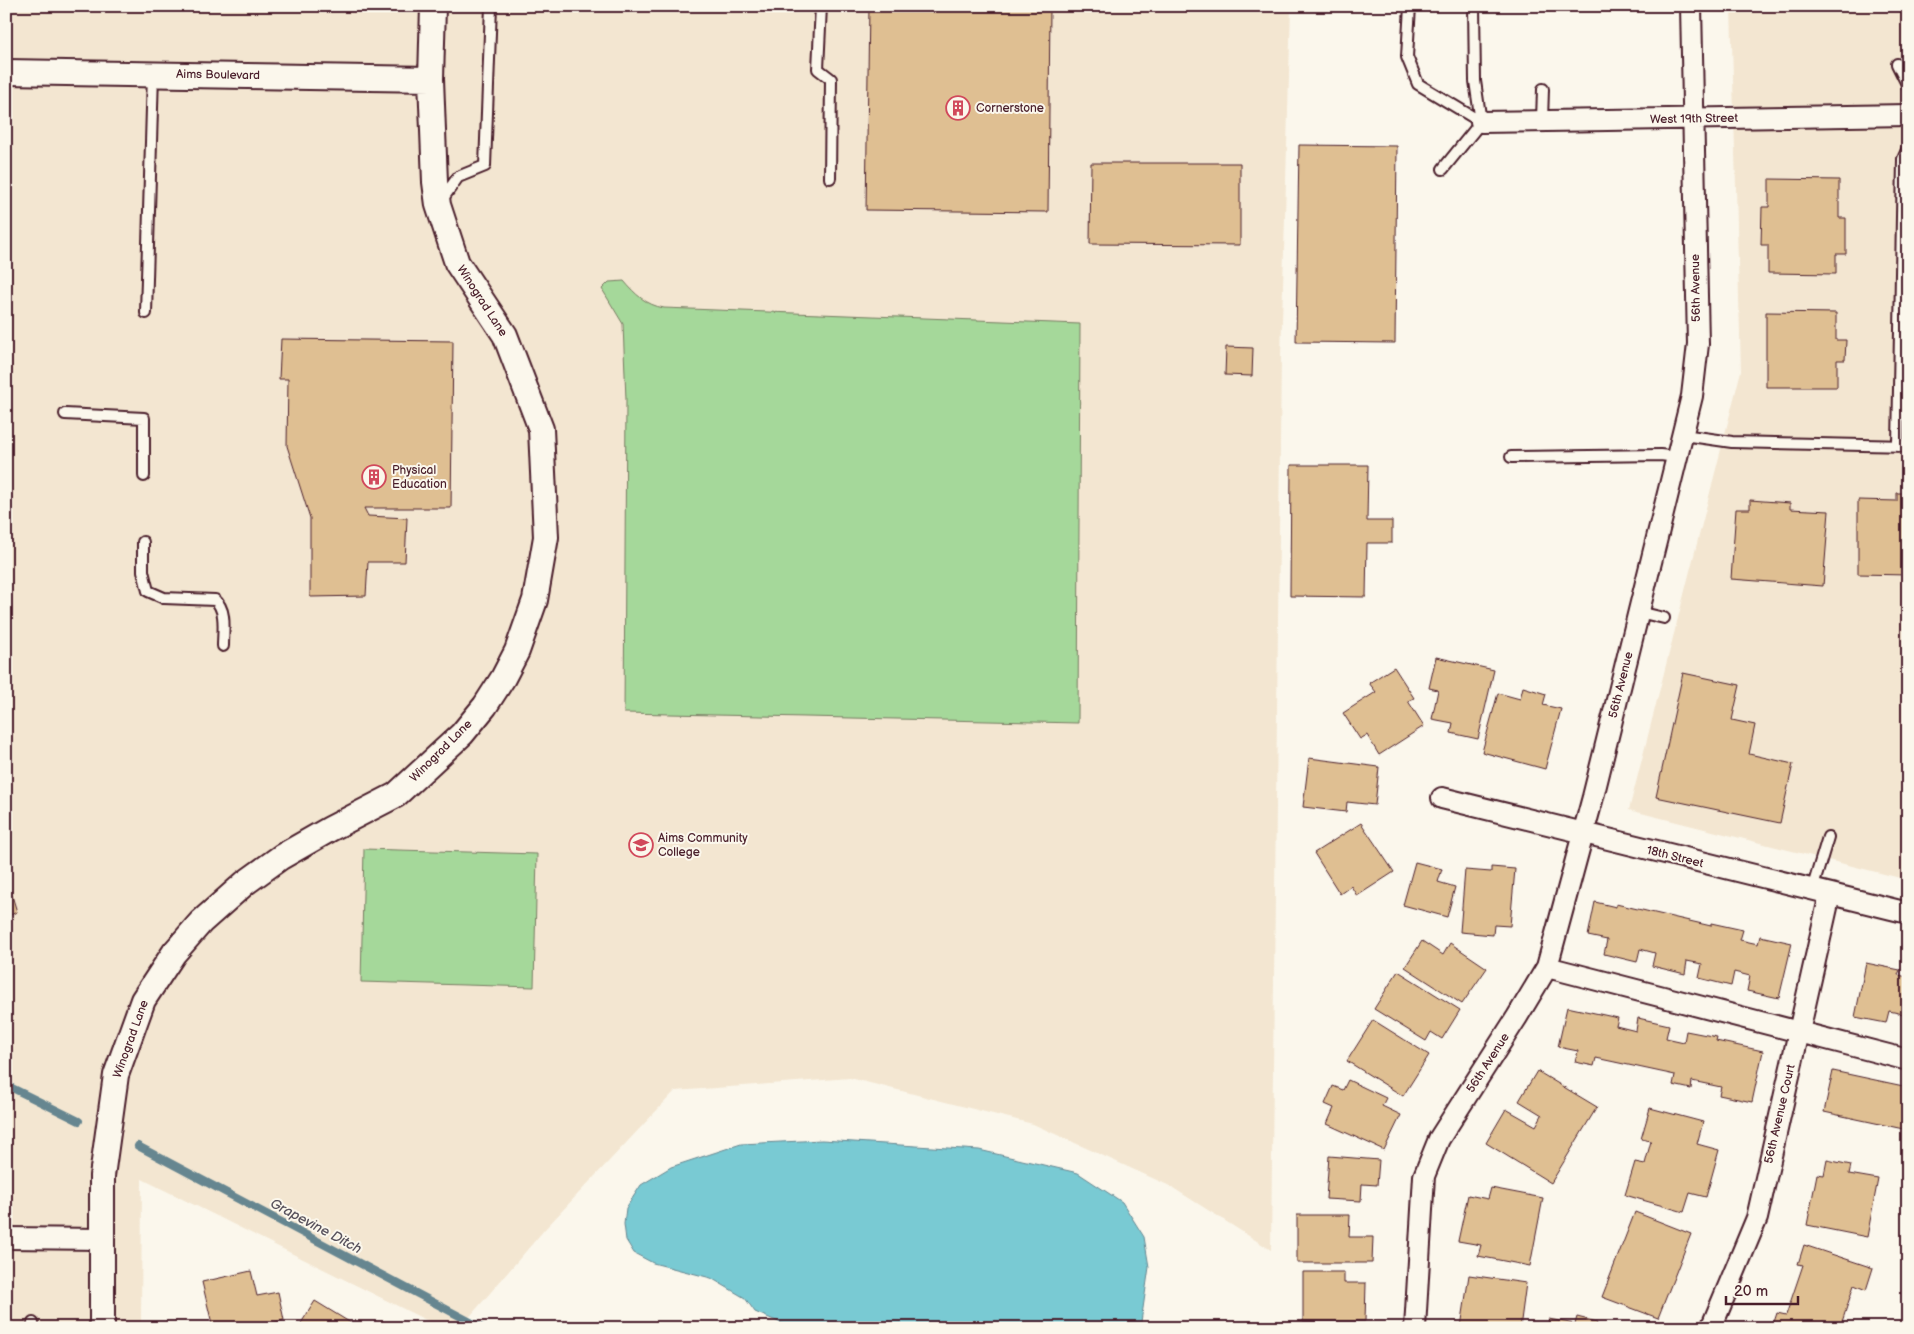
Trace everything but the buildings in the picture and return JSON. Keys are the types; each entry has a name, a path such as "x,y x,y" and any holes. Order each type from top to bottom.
{"street":[{"name":"Winograd Lane","path":"102,1328 102,1176 116,1075 143,1000 174,953 201,922 245,883 281,857 396,795 462,734 503,678 517,651 535,600 546,537 541,428 505,335 456,263 438,206 435,182 431,79 433,6"},
{"name":"56th Avenue","path":"1415,1328 1424,1176 1438,1139 1517,1018 1547,967 1583,834 1692,396 1698,344 1691,6"},
{"name":"Aims Boulevard","path":"6,72 431,79"},
{"name":"West 19th Street","path":"1481,122 1908,116"},
{"name":"18th Street","path":"1442,798 1908,913"},
{"name":"56th Avenue Court","path":"1712,1328 1756,1218 1798,1033 1821,892"},
{"path":"1547,967 1908,1060"},
{"path":"6,1238 103,1239"}],"lane":[{"path":"438,206 458,177 486,166 491,6"},
{"path":"821,6 818,69 831,79 830,178"},
{"path":"1410,6 1407,58 1418,84 1481,122"},
{"path":"1443,169 1481,122 1475,81 1474,6"},
{"path":"1897,64 1908,86"},
{"path":"146,313 153,74"},
{"path":"1542,89 1542,120"},
{"path":"1683,435 1732,442 1903,446 1903,159 1908,148"},
{"path":"65,414 144,418 144,476"},
{"path":"1511,458 1660,455 1678,457"},
{"path":"143,542 143,571 148,591 164,598 214,600 219,603 223,615 223,646"},
{"path":"1639,612 1664,618"},
{"path":"1821,892 1828,837"}],"shaded area":[{"name":"Aims Community College","path":"6,6 1291,6 1281,357 1271,1250 1170,1186 1033,1124 850,1078 675,1091 545,1229 460,1328 442,1328 142,1179 141,1328 6,1328"},
{"path":"1731,6 1908,6 1908,880 1629,810 1741,371"}],"green space":[{"path":"624,281 641,298 664,308 1080,324 1078,723 624,713 626,400 623,324 602,289 609,282"},
{"path":"364,849 537,854 534,987 361,982"}],"water":[{"path":"822,1140 979,1150 1078,1173 1122,1202 1144,1237 1149,1267 1141,1322 1138,1328 793,1328 755,1312 745,1298 711,1278 653,1263 634,1253 626,1240 624,1224 626,1208 641,1185 671,1167 741,1144"}],"waterway":[{"name":"Grapevine Ditch","path":"6,1085 79,1121"},
{"name":"Grapevine Ditch","path":"138,1146 482,1328"}],"place":[{"name":"Cornerstone","path":"958,108"},
{"name":"Physical Education","path":"374,477"},
{"name":"Aims Community College","path":"641,845"}]}
